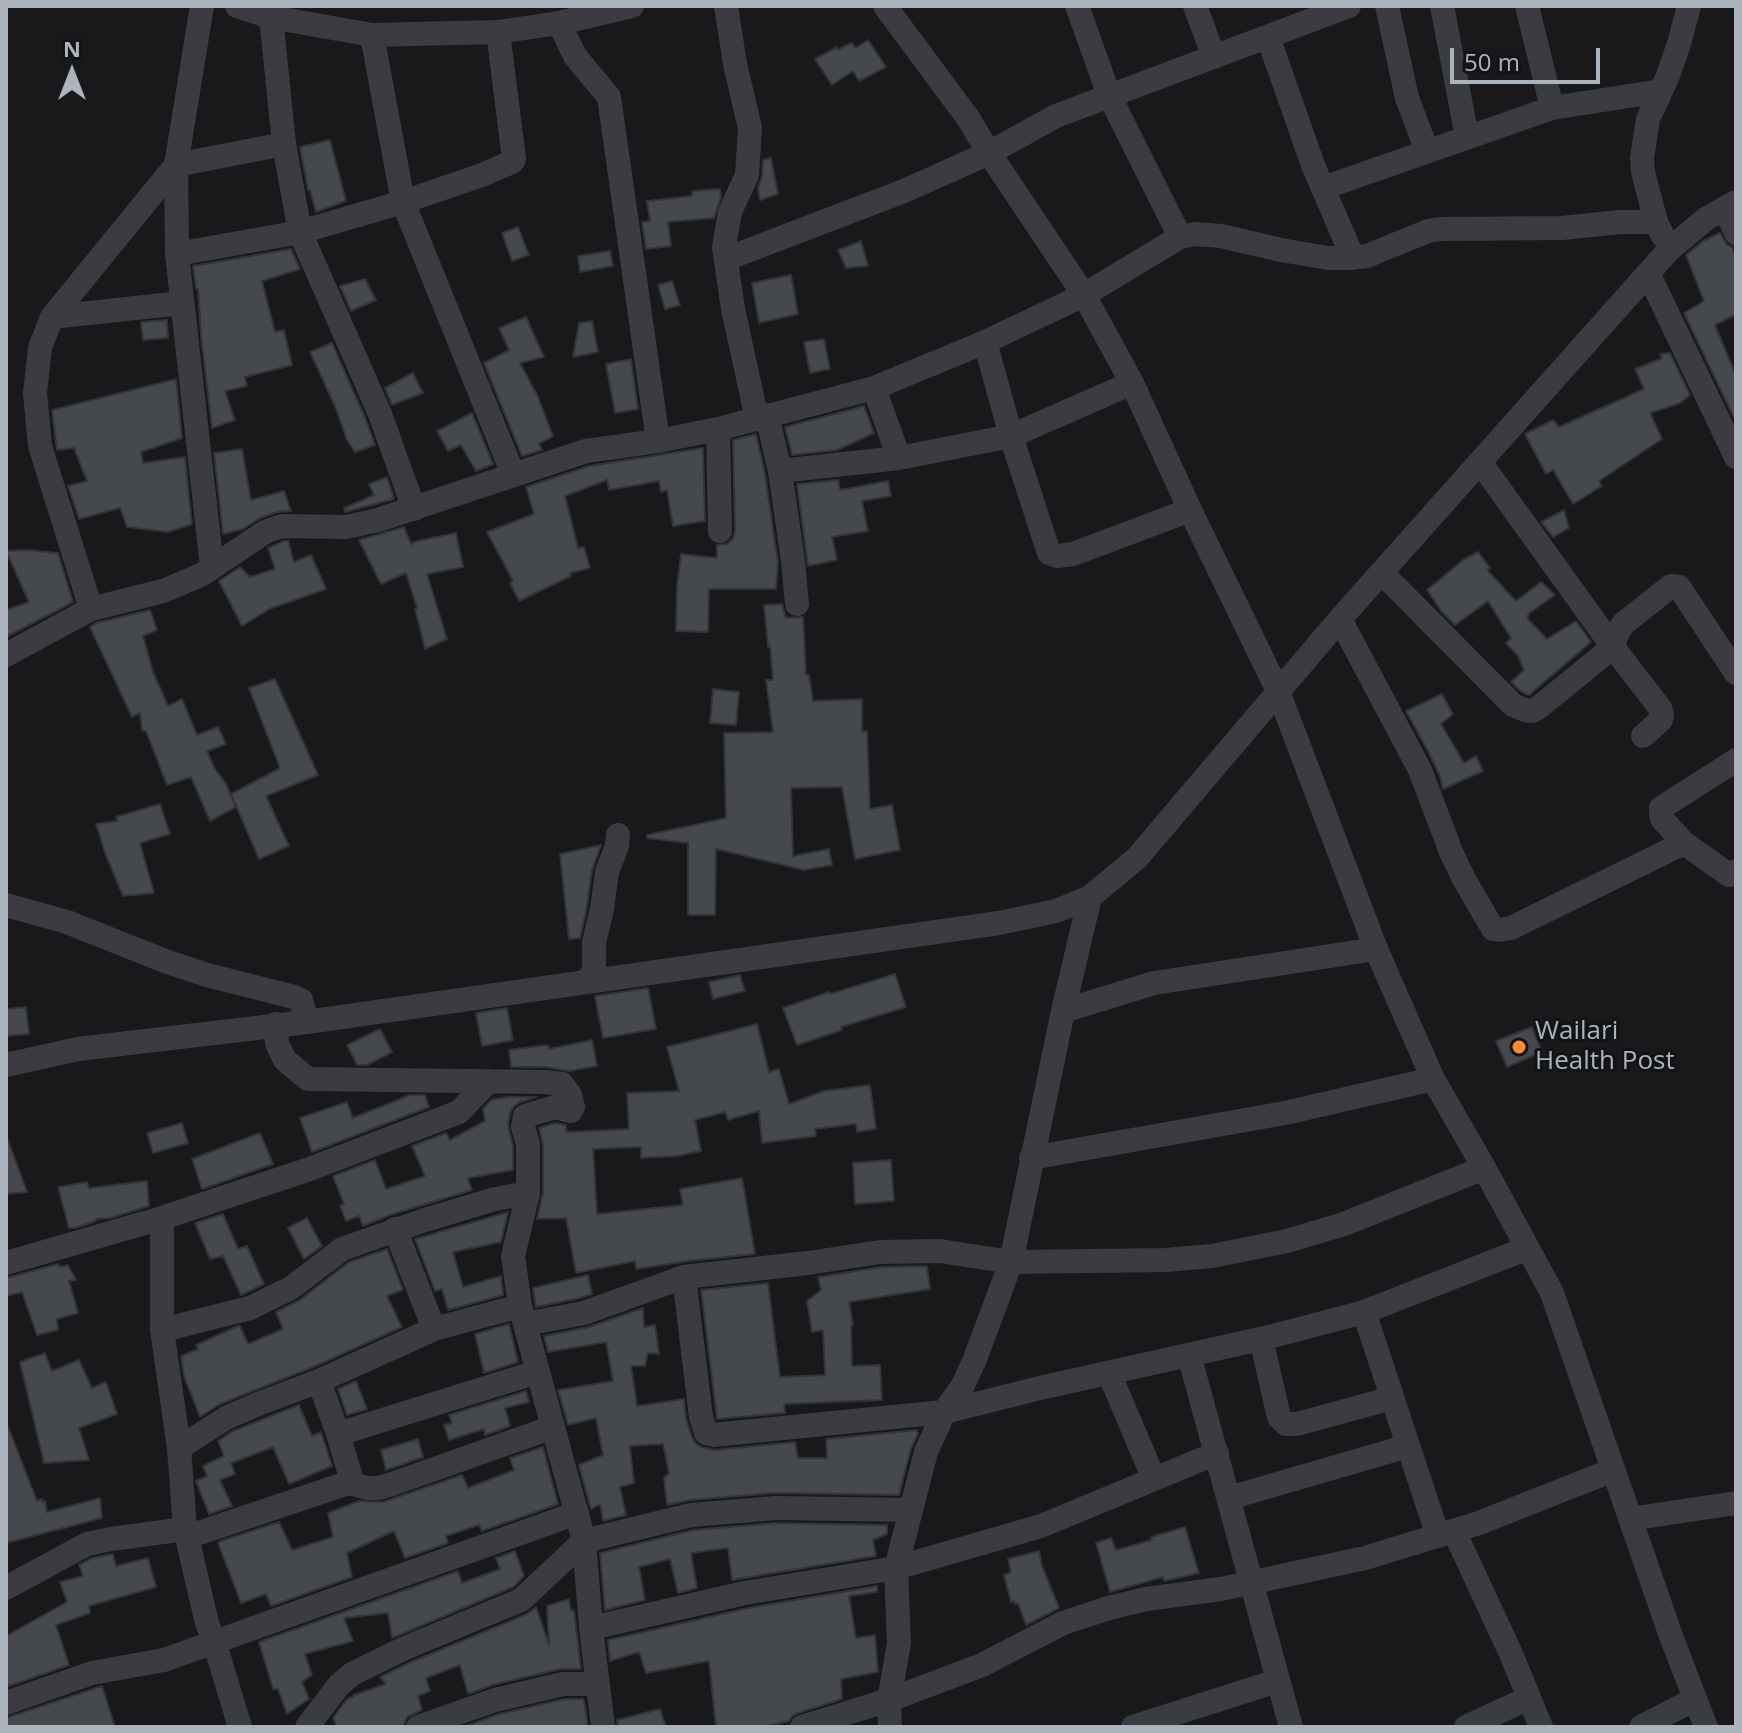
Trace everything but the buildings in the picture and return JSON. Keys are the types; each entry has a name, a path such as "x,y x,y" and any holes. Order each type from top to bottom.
{"street":[{"path":"202,6 176,165 177,254 212,567"},
{"path":"237,6 271,17 372,35 498,32 559,23 599,10 632,6"},
{"path":"726,6 750,128 747,175 730,212 724,247 733,309 780,471 797,604"},
{"path":"885,6 968,118 1084,295 1132,383 1278,691 1376,949 1433,1079 1552,1293 1672,1639 1706,1727"},
{"path":"1077,6 1109,95 1180,237"},
{"path":"1195,6 1214,57"},
{"path":"726,259 904,191 989,153 1056,116 1349,6"},
{"path":"1387,6 1407,98 1427,151"},
{"path":"1442,6 1467,137"},
{"path":"1527,6 1552,108"},
{"path":"1670,249 1656,222 1642,158 1648,119 1679,44 1689,6"},
{"path":"271,17 284,144 300,232 380,414 414,509"},
{"path":"559,23 575,56 609,97 658,441"},
{"path":"177,254 300,232 403,202 507,165 514,159 498,32"},
{"path":"372,35 403,202 513,474"},
{"path":"1268,37 1313,165 1353,258"},
{"path":"1323,188 1552,108 1661,91"},
{"path":"91,609 40,446 35,393 40,348 52,317 176,165 284,144"},
{"path":"6,1065 78,1049 307,1022 999,923 1056,911 1090,897 1137,858 1340,619 1670,249 1707,218 1730,205 1736,233"},
{"path":"6,655 91,609 163,591 201,575 265,532 282,526 346,527 378,520 586,451 718,429 874,388 985,342 1084,295 1180,237 1195,234 1221,236 1297,253 1353,258 1367,256 1440,229 1562,228 1656,222"},
{"path":"1648,273 1736,457"},
{"path":"52,317 182,303"},
{"path":"985,342 1011,436 1049,553 1057,556 1073,554 1190,510"},
{"path":"780,471 899,458 1011,436 1132,383"},
{"path":"874,388 899,458"},
{"path":"718,429 720,531"},
{"path":"1480,462 1660,708 1661,720 1643,736"},
{"path":"1382,573 1513,705 1525,710 1538,708 1613,647 1623,624 1671,586 1677,586 1736,673"},
{"path":"1340,619 1420,770 1451,852 1493,929 1511,928 1684,843"},
{"path":"1734,877 1684,843 1662,819 1661,808 1736,760"},
{"path":"586,982 594,971 594,943 607,872 618,835"},
{"path":"890,1727 889,1700 899,1643 896,1568 926,1452 944,1412 962,1387 975,1359 1011,1262 1031,1158 1090,897"},
{"path":"6,905 67,922 207,975 294,997 301,1000 307,1022"},
{"path":"1063,1011 1154,983 1376,949"},
{"path":"276,1024 277,1044 285,1060 308,1079 546,1082 562,1084 570,1095 571,1111 555,1107 525,1116 523,1127 528,1144 528,1193 513,1256 522,1315 584,1541 603,1727"},
{"path":"1031,1158 1285,1113 1433,1079"},
{"path":"6,1263 162,1218 307,1170 459,1112 489,1081"},
{"path":"179,1448 226,1418 319,1381 434,1329 522,1315 584,1313 684,1277 906,1250 940,1251 1011,1262 1166,1260 1212,1256 1287,1241 1344,1224 1484,1168"},
{"path":"162,1330 250,1308 291,1288 342,1249 395,1229 495,1199 528,1193"},
{"path":"162,1218 162,1330 179,1448 186,1533 207,1623 240,1727"},
{"path":"395,1229 434,1329"},
{"path":"684,1277 701,1417 706,1433 713,1435 944,1412 1261,1339 1364,1312 1528,1248"},
{"path":"1364,1312 1408,1446 1446,1534 1511,1654 1541,1727"},
{"path":"1261,1339 1279,1417 1286,1424 1297,1424 1392,1398"},
{"path":"1189,1355 1291,1727"},
{"path":"338,1434 537,1372"},
{"path":"1109,1373 1154,1479"},
{"path":"319,1381 353,1484"},
{"path":"6,1588 87,1544 186,1533 345,1484 379,1488 553,1427"},
{"path":"1229,1498 1408,1446"},
{"path":"591,1628 745,1593 896,1568 1041,1526 1217,1453"},
{"path":"802,1727 889,1700 982,1665 1063,1623 1109,1608 1146,1599 1221,1589 1365,1558 1446,1534 1613,1470"},
{"path":"1630,1519 1736,1503"},
{"path":"307,1727 339,1685 352,1674 405,1648 521,1600 584,1541 691,1515 776,1508 911,1510"},
{"path":"6,1703 92,1673 164,1660 577,1513"},
{"path":"1133,1727 1277,1681"},
{"path":"418,1727 495,1700 563,1684 598,1684"},
{"path":"1466,1727 1529,1698"},
{"path":"1641,1727 1695,1699"}],"place":[{"name":"Wailari Health Post","path":"1519,1047"}]}
